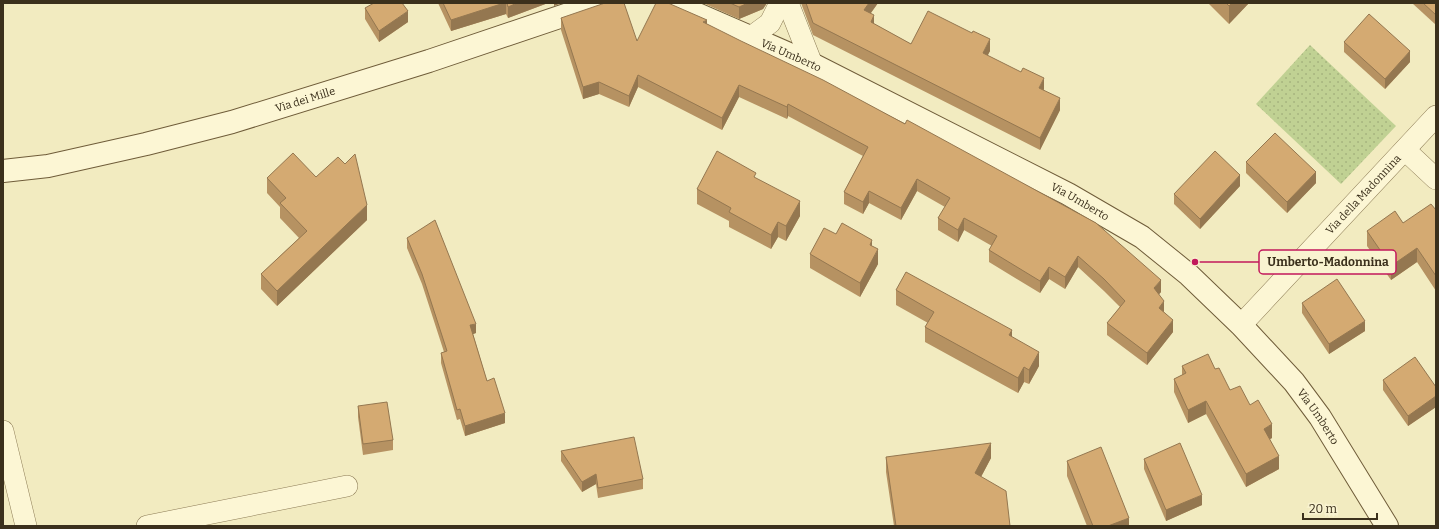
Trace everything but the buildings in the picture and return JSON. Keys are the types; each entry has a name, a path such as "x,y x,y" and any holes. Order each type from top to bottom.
{"main road":[{"name":"Via dei Mille","path":"3,171 48,166 146,144 210,127 465,50 601,3"},
{"name":"Via Umberto","path":"672,3 812,64 1068,194 1142,237 1189,275 1242,325 1294,382 1320,417 1387,526"}],"street":[{"path":"751,38 770,23 780,3"},
{"path":"788,3 812,64"},
{"name":"Via della Madonnina","path":"1242,325 1436,116"},
{"path":"1404,150 1436,179"},
{"path":"3,432 26,526"},
{"path":"147,526 347,486"}],"green space":[{"path":"1310,45 1396,126 1341,184 1256,104"}],"place":[{"name":"Umberto-Madonnina","path":"1195,262"}]}
